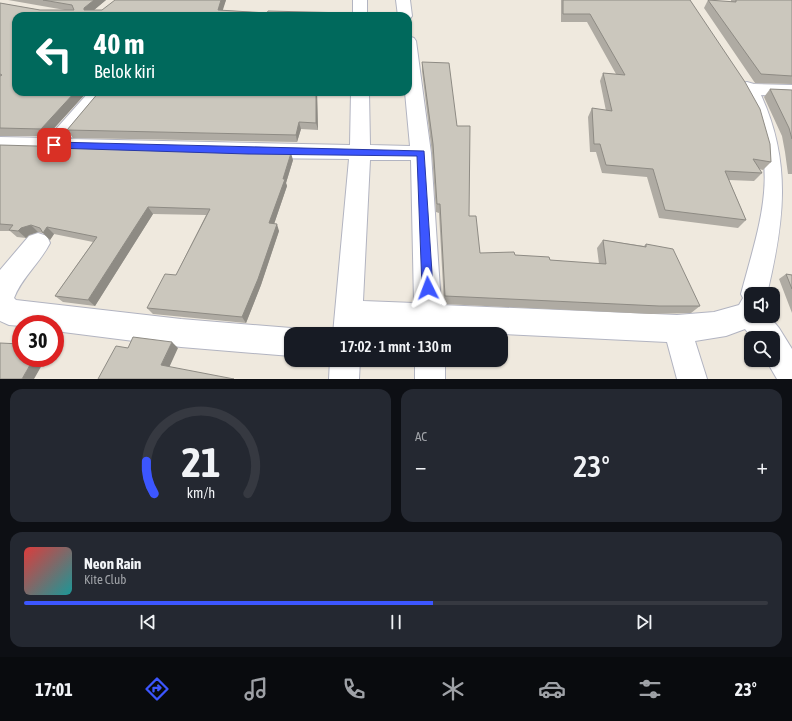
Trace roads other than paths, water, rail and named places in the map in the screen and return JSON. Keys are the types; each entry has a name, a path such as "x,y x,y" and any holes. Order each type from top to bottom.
{"street":[{"path":"360,0 360,12"},
{"path":"403,0 404,12"},
{"path":"768,331 770,228 776,191 774,152 752,96 792,91"},
{"path":"54,145 96,96"},
{"path":"361,96 368,152 353,321 422,322 678,332 723,325 738,320 755,331"},
{"path":"412,96 416,153 422,322"},
{"path":"0,144 416,153"},
{"path":"38,243 8,280 0,300 9,312 181,333 284,341"},
{"path":"678,332 691,374"},
{"path":"344,379 345,367"},
{"path":"430,367 430,379"}]}
